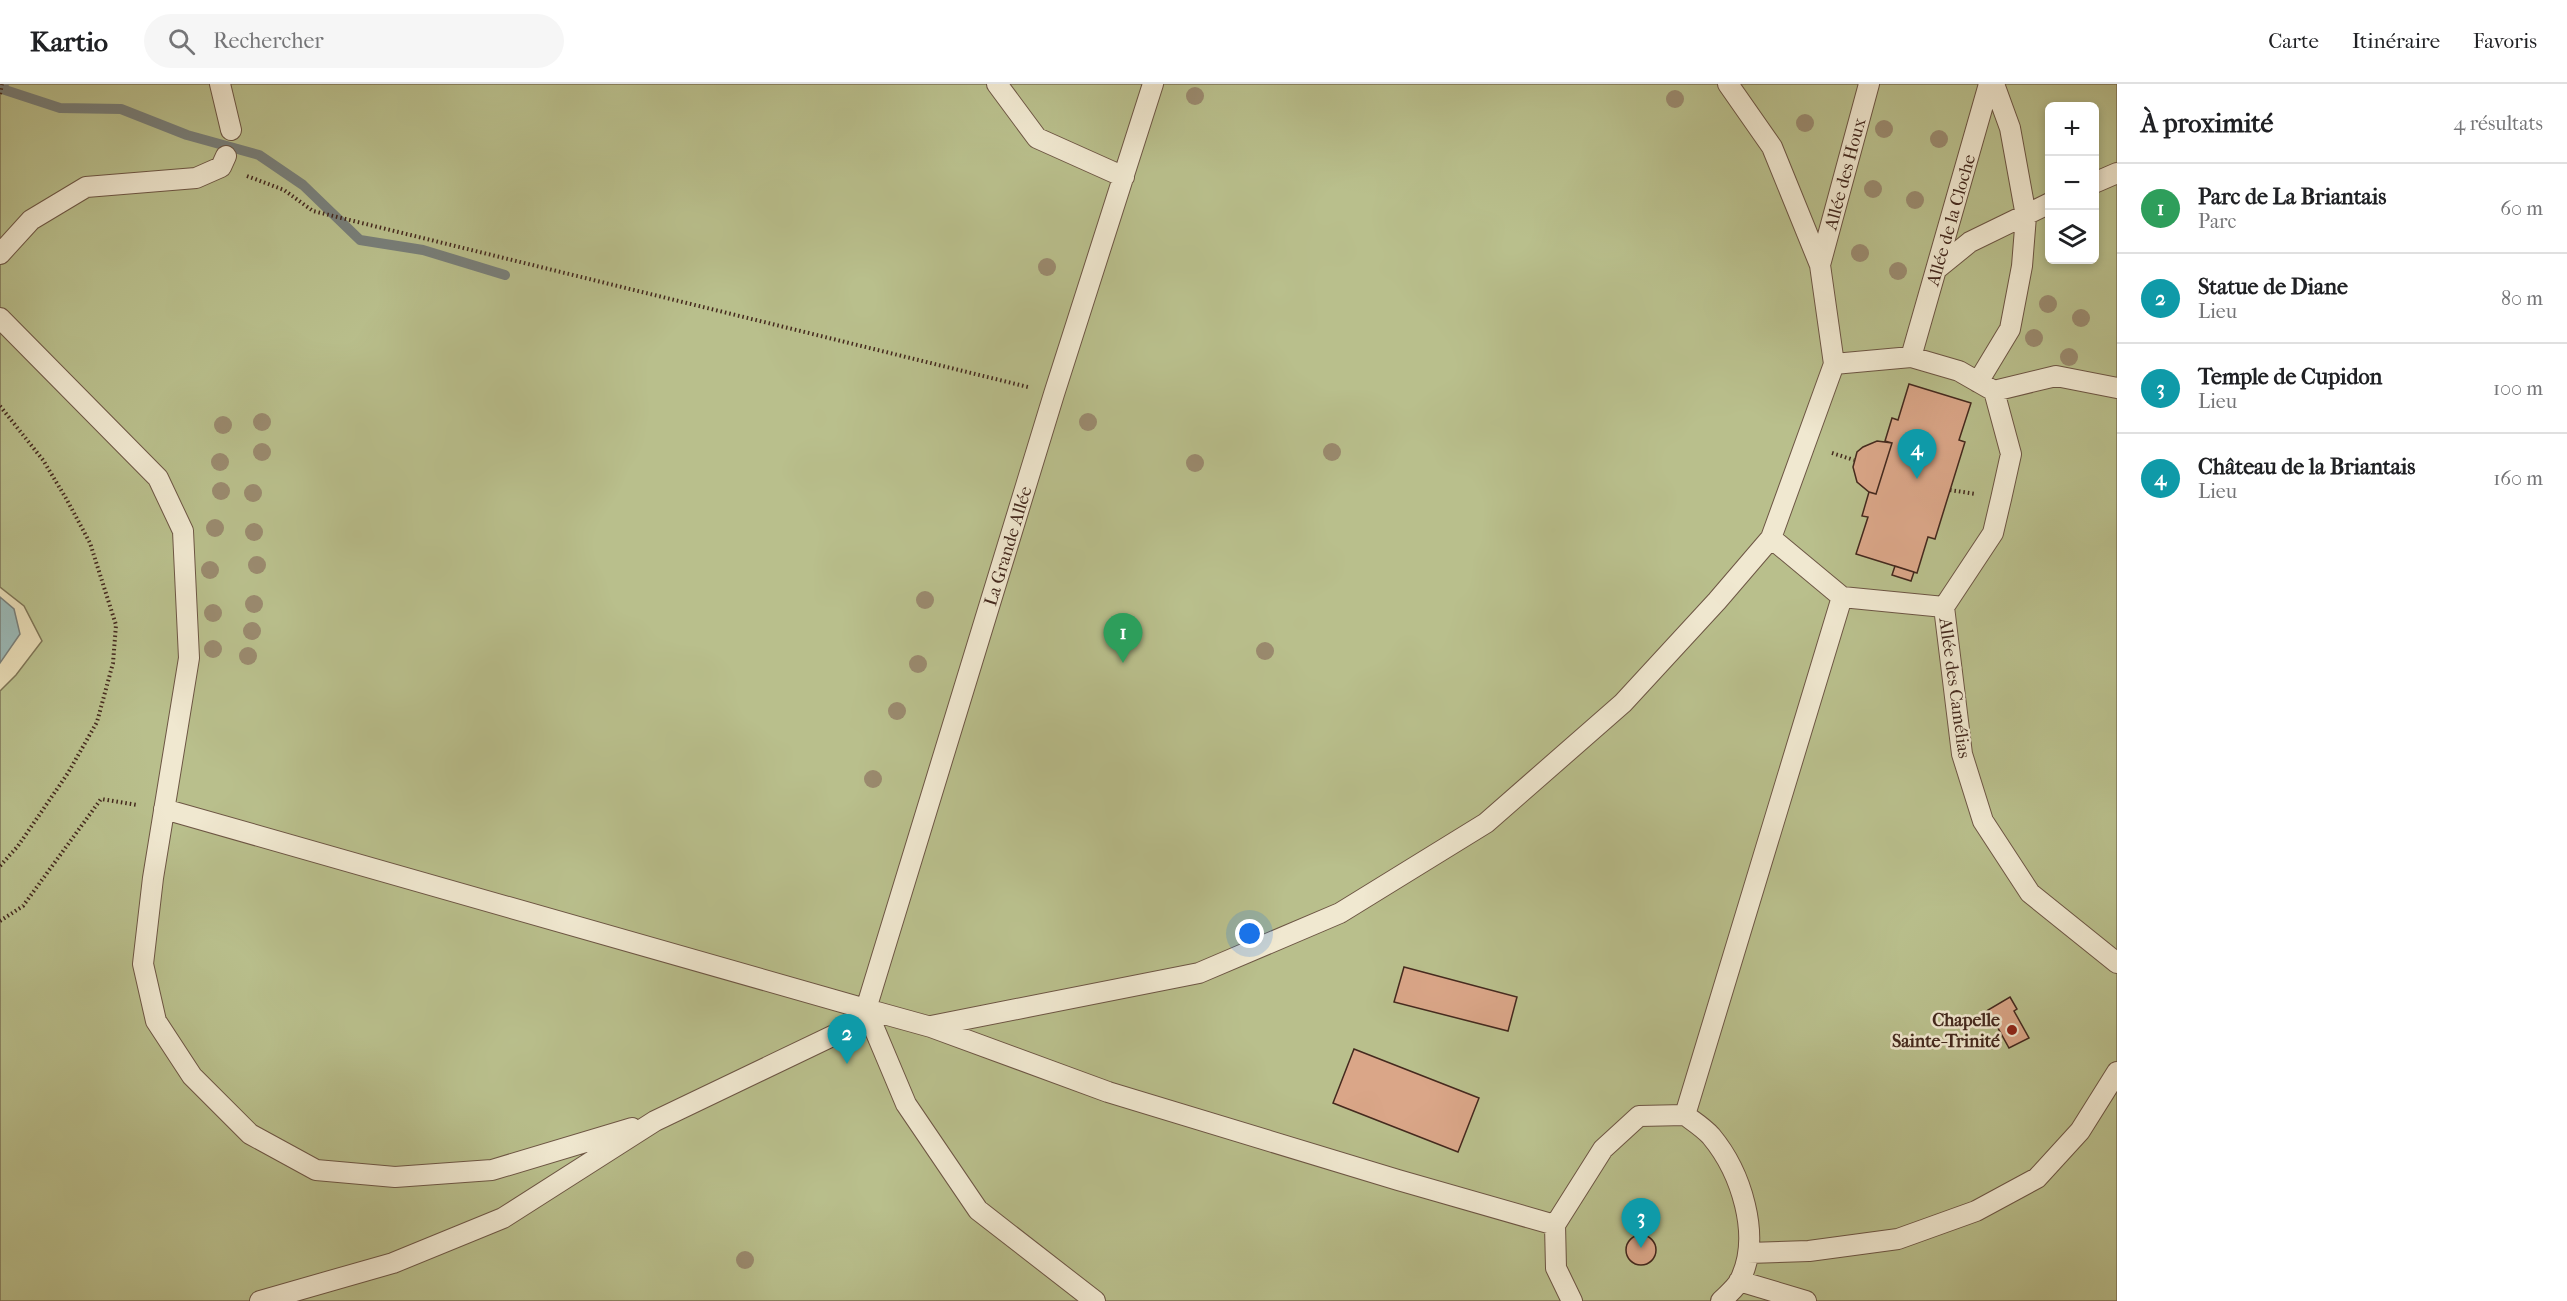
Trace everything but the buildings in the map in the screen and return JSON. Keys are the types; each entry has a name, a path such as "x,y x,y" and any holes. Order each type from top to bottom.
{"lane":[{"path":"220,84 231,130"},
{"path":"997,84 1036,138 1124,177"},
{"name":"La Grande Allée","path":"866,1009 1054,394 1153,84"},
{"path":"931,1027 1199,973 1340,914 1486,823 1631,695 1718,601 1771,538 1834,364 1820,265 1772,147 1728,84"},
{"name":"Allée des Houx","path":"1820,265 1869,84"},
{"path":"1986,387 2010,329 2022,266 2026,216 2010,128 1991,84"},
{"name":"Allée de la Cloche","path":"1911,357 1991,84"},
{"path":"0,254 31,220 86,187 196,178 224,161"},
{"path":"2099,181 2117,173"},
{"path":"1938,268 1970,242 2045,205"},
{"path":"0,318 158,478 183,531 189,658 153,879 143,964 156,1020 192,1076 250,1134 316,1170 395,1177 492,1170 655,1121"},
{"path":"1771,538 1842,597 1944,607 1993,533 2011,454 1986,387 1959,371 1911,357 1834,364"},
{"path":"1986,387 2056,376 2117,388"},
{"path":"1685,1114 1842,597"},
{"name":"Allée des Camélias","path":"1944,607 1962,754 1983,821 2030,893 2117,963"},
{"path":"164,809 931,1027 1108,1092 1387,1177 1555,1225"},
{"path":"260,1301 393,1263 503,1218 655,1121 849,1028 866,1009"},
{"path":"866,1009 906,1104 978,1210 1095,1301"},
{"path":"1748,1253 1809,1251 1898,1239 1976,1211 2037,1178 2080,1131 2117,1072"},
{"path":"1572,1301 1556,1268 1555,1225 1603,1149 1639,1116 1685,1114 1710,1135 1730,1167 1748,1214 1748,1253 1739,1281 1721,1301"},
{"path":"1739,1281 1806,1301"}],"path":[{"path":"0,94 2,84"},
{"path":"224,161 284,190 313,211 1054,394"},
{"path":"0,406 43,460 90,543 117,625 113,663 97,722 62,782 18,846 0,866"},
{"path":"1849,458 1854,459"},
{"path":"1950,490 1969,493"},
{"path":"0,921 23,906 101,799 164,809"}],"green space":[{"path":"0,84 2117,84 2117,1301 0,1301 0,691 16,675 42,641 24,606 0,587"}],"water":[{"path":"0,597 14,609 20,634 0,663"}],"waterway":[{"path":"4,84 2,89 60,108 121,109 187,135 259,155 303,185 360,240 423,250 505,275"}],"place":[{"name":"Château de la Briantais","path":"1917,479"},
{"name":"Parc de La Briantais","path":"1123,663"},
{"name":"Chapelle Sainte-Trinité","path":"2012,1030"},
{"name":"Statue de Diane","path":"847,1064"},
{"name":"Temple de Cupidon","path":"1641,1248"}]}
